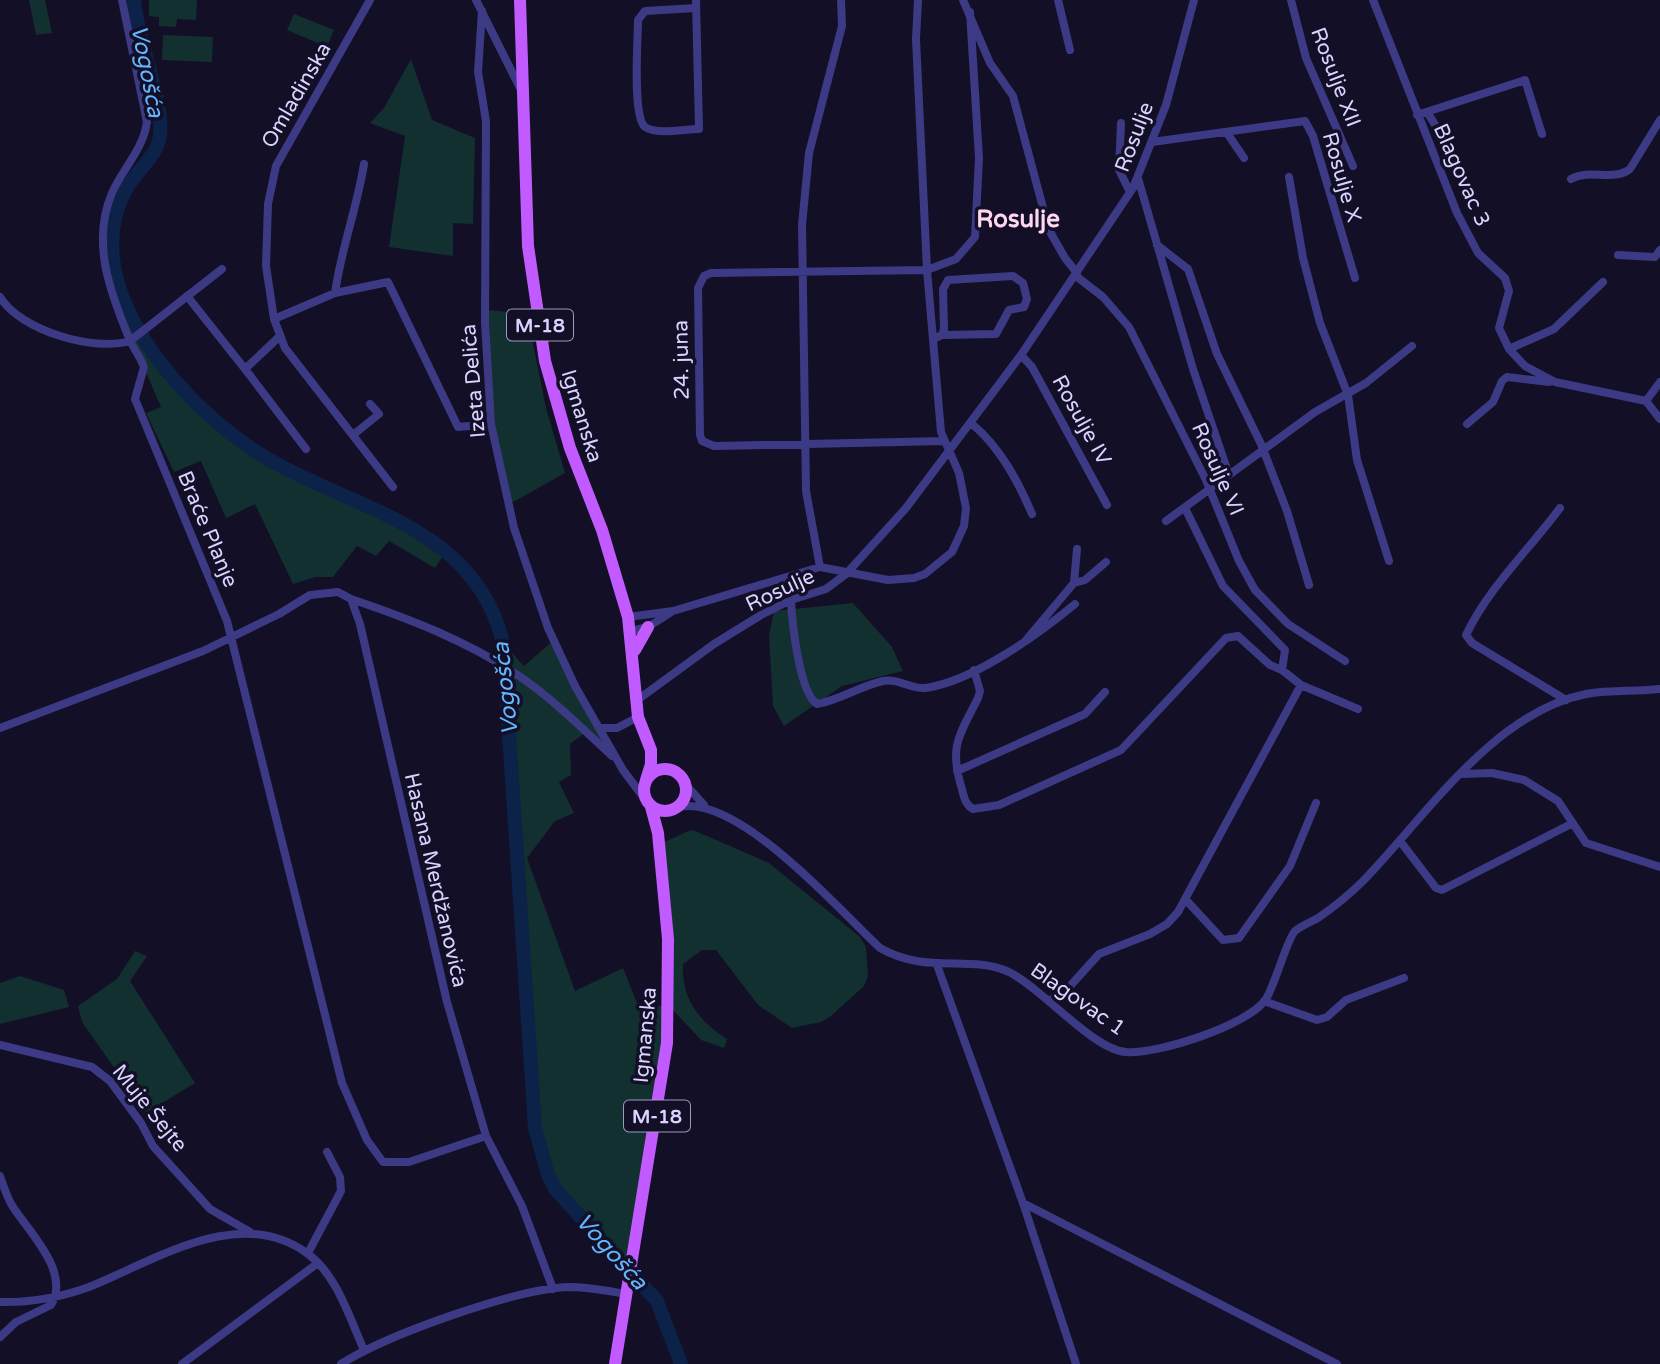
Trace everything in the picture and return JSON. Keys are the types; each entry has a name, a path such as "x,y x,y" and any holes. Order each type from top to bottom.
{"main road":[{"name":"Igmanska","path":"520,0 528,246 545,361 570,447 601,530 628,617 638,717 651,750 672,770"},
{"path":"633,653 649,627"},
{"name":"M-18","path":"649,804 645,781 651,750"},
{"path":"645,781 657,770 672,770"},
{"name":"M-18","path":"672,770 685,784"},
{"path":"658,833 685,796 685,784"},
{"name":"Igmanska","path":"615,1364 668,1031 669,961 658,833 649,804"},
{"path":"649,804 674,809"}],"street":[{"name":"Braće Planje","path":"122,0 147,122 145,139 110,197 103,243 106,272 144,367 135,399 221,603 342,1083 367,1140 383,1162 400,1164 486,1136"},
{"name":"Omladinska","path":"370,0 299,131 276,166 268,204 266,266 274,319 285,348 393,487"},
{"path":"476,0 522,91"},
{"path":"820,567 808,515 804,445 802,225 809,153 842,26 841,0"},
{"path":"628,617 673,611 820,567 887,580 914,578 925,574 953,552 964,526 966,508 959,473 941,432 937,337 928,270 916,39 918,0"},
{"path":"963,0 990,63 1013,96 1049,230 1076,275"},
{"path":"1058,0 1070,50"},
{"name":"Rosulje","path":"636,701 714,644 791,600 825,589 846,574 906,508 972,424 1021,355 1138,178 1166,105 1194,0"},
{"name":"Rosulje XII","path":"1291,0 1306,58 1353,166"},
{"name":"Blagovac 3","path":"1373,0 1457,212 1478,253 1505,278 1509,291 1499,328 1510,349"},
{"path":"696,4 699,129 649,128 642,123 638,107 638,20 645,11 696,4"},
{"name":"Izeta Delića","path":"482,11 478,72 486,130 485,322 491,424 514,528 548,628 575,686 617,760 649,804"},
{"name":"24. juna","path":"804,445 714,446 702,441 698,288 704,276 711,274 928,270 946,265 966,252 975,237 977,225 979,158 970,12"},
{"path":"1417,115 1525,80 1542,134"},
{"path":"1427,112 1439,131"},
{"path":"1571,179 1581,173 1623,174 1630,169 1657,130 1660,120"},
{"name":"Rosulje X","path":"1152,142 1305,121 1313,136 1355,278"},
{"path":"1121,124 1119,170 1130,192"},
{"path":"1227,133 1244,158"},
{"path":"335,293 340,257 359,197 364,164"},
{"path":"1289,177 1303,258 1320,323 1348,395 1357,460 1388,561"},
{"path":"1138,178 1193,369 1229,475"},
{"path":"1157,245 1188,269 1217,354 1263,450 1287,511 1309,585"},
{"path":"1618,256 1649,259 1655,257 1660,250"},
{"path":"0,297 14,315 52,333 110,345 132,339 222,269"},
{"name":"Rosulje VI","path":"1076,275 1104,297 1129,327 1210,490 1239,561 1255,590 1288,624 1345,661"},
{"path":"1013,276 1024,283 1027,299 1024,307 1009,310 996,334 937,337 944,330 943,289 948,280 1013,276"},
{"path":"274,319 335,293 388,282 458,427 491,424"},
{"path":"1555,383 1525,366 1510,349 1554,329 1603,282"},
{"path":"187,296 306,449"},
{"path":"245,369 280,336"},
{"path":"1166,521 1315,412 1348,395 1412,346"},
{"name":"Rosulje IV","path":"1021,355 1032,367 1107,505"},
{"path":"1467,424 1493,402 1502,381 1507,377 1555,383 1646,401 1660,419"},
{"path":"1646,401 1660,382"},
{"path":"353,436 379,414 370,404"},
{"path":"972,424 1008,466 1032,514"},
{"path":"804,445 944,441"},
{"path":"1185,508 1223,586 1285,650 1282,670"},
{"path":"1560,508 1532,546 1481,604 1466,635 1472,643 1566,700"},
{"path":"1074,583 1077,549"},
{"path":"1024,643 1036,624 1074,583 1085,580 1106,562"},
{"path":"0,728 230,639 310,595 338,592 417,621 521,677 555,703 617,760"},
{"name":"Hasana Merdžanovića","path":"351,599 360,624 447,1002 486,1136 522,1206 553,1289"},
{"path":"791,600 800,662 809,695 817,704 880,682 896,681 928,687 974,670 1024,643 1075,604"},
{"path":"631,631 649,627 673,611"},
{"path":"974,670 979,691 954,748 957,771 968,806 987,808 1112,755 1126,745 1226,638 1232,636 1237,636 1270,664 1301,685 1358,709"},
{"path":"1049,1001 1071,985 1099,954 1150,934 1167,924 1186,900 1301,685"},
{"name":"Blagovac 1","path":"704,805 749,829 774,847 880,948 895,956 937,965 995,968 1009,973 1097,1039 1126,1052 1219,1031 1251,1015 1264,1001 1294,932 1343,900 1502,734 1566,700 1585,694 1659,691"},
{"path":"957,771 1086,713 1105,692"},
{"path":"600,728 617,729 638,717"},
{"path":"1462,774 1492,773 1524,779 1558,801 1582,839 1591,846 1660,867"},
{"path":"631,780 645,781"},
{"path":"685,784 704,805"},
{"path":"1186,900 1223,940 1239,938 1290,866 1315,803"},
{"path":"674,809 704,805"},
{"path":"1399,841 1442,890 1573,823"},
{"path":"937,965 1023,1203 1076,1364"},
{"path":"1264,1001 1317,1020 1327,1017 1346,1000 1404,978"},
{"name":"Muje Šejte","path":"0,1045 92,1067 110,1081 141,1123 153,1146 210,1209 250,1232 308,1253 318,1263 336,1288 364,1350"},
{"path":"308,1253 341,1191 340,1177 327,1152"},
{"path":"0,1176 9,1200 57,1278 56,1297 51,1305 16,1322 0,1337"},
{"path":"1023,1203 1337,1364"},
{"path":"0,1303 56,1297 88,1287 176,1249 250,1232"},
{"path":"182,1364 318,1263"},
{"path":"341,1364 364,1350 471,1310 553,1289 570,1287 627,1294"}],"green space":[{"path":"29,0 45,0 52,33 36,35"},
{"path":"149,0 197,0 196,20 177,19 176,27 159,26 159,17 149,16"},
{"path":"294,14 334,30 327,47 287,30"},
{"path":"163,35 213,37 212,62 162,60"},
{"path":"411,59 432,120 475,138 473,224 453,223 453,256 389,247 405,136 370,123 384,108"},
{"path":"102,243 112,243 118,280 131,315 150,348 173,379 201,407 262,454 294,472 392,517 429,538 446,551 435,568 389,541 376,556 357,546 333,577 316,577 293,584 255,504 226,518 201,461 174,472 146,413 161,407 112,294"},
{"path":"488,310 527,314 546,408 565,473 508,505 491,424"},
{"path":"853,603 892,647 903,671 842,686 784,726 773,706 769,635 774,611"},
{"path":"554,640 614,755 586,732 570,744 571,775 559,782 574,813 555,821 527,858 575,991 623,968 639,1008 669,1005 658,843 693,830 769,863 860,937 866,947 868,976 864,986 821,1022 792,1028 758,1005 716,950 702,950 683,964 685,988 694,1008 708,1025 727,1039 724,1048 701,1040 670,1007 630,1270 556,1190 548,1175 535,1128 503,643 524,666"},
{"path":"135,951 147,956 130,981 195,1083 146,1113 82,1022 78,1006 117,979"},
{"path":"20,976 64,990 69,1007 0,1024 0,983"}],"waterway":[{"name":"Vogošća","path":"134,0 158,105 160,135 153,153 126,190 113,228 114,267 127,306 156,356 195,402 217,422 263,456 406,525 438,546 466,571 488,603 503,643 535,1128 548,1175 556,1190 657,1301 681,1364"}],"district":[{"name":"Rosulje","path":"1018,219"}]}
